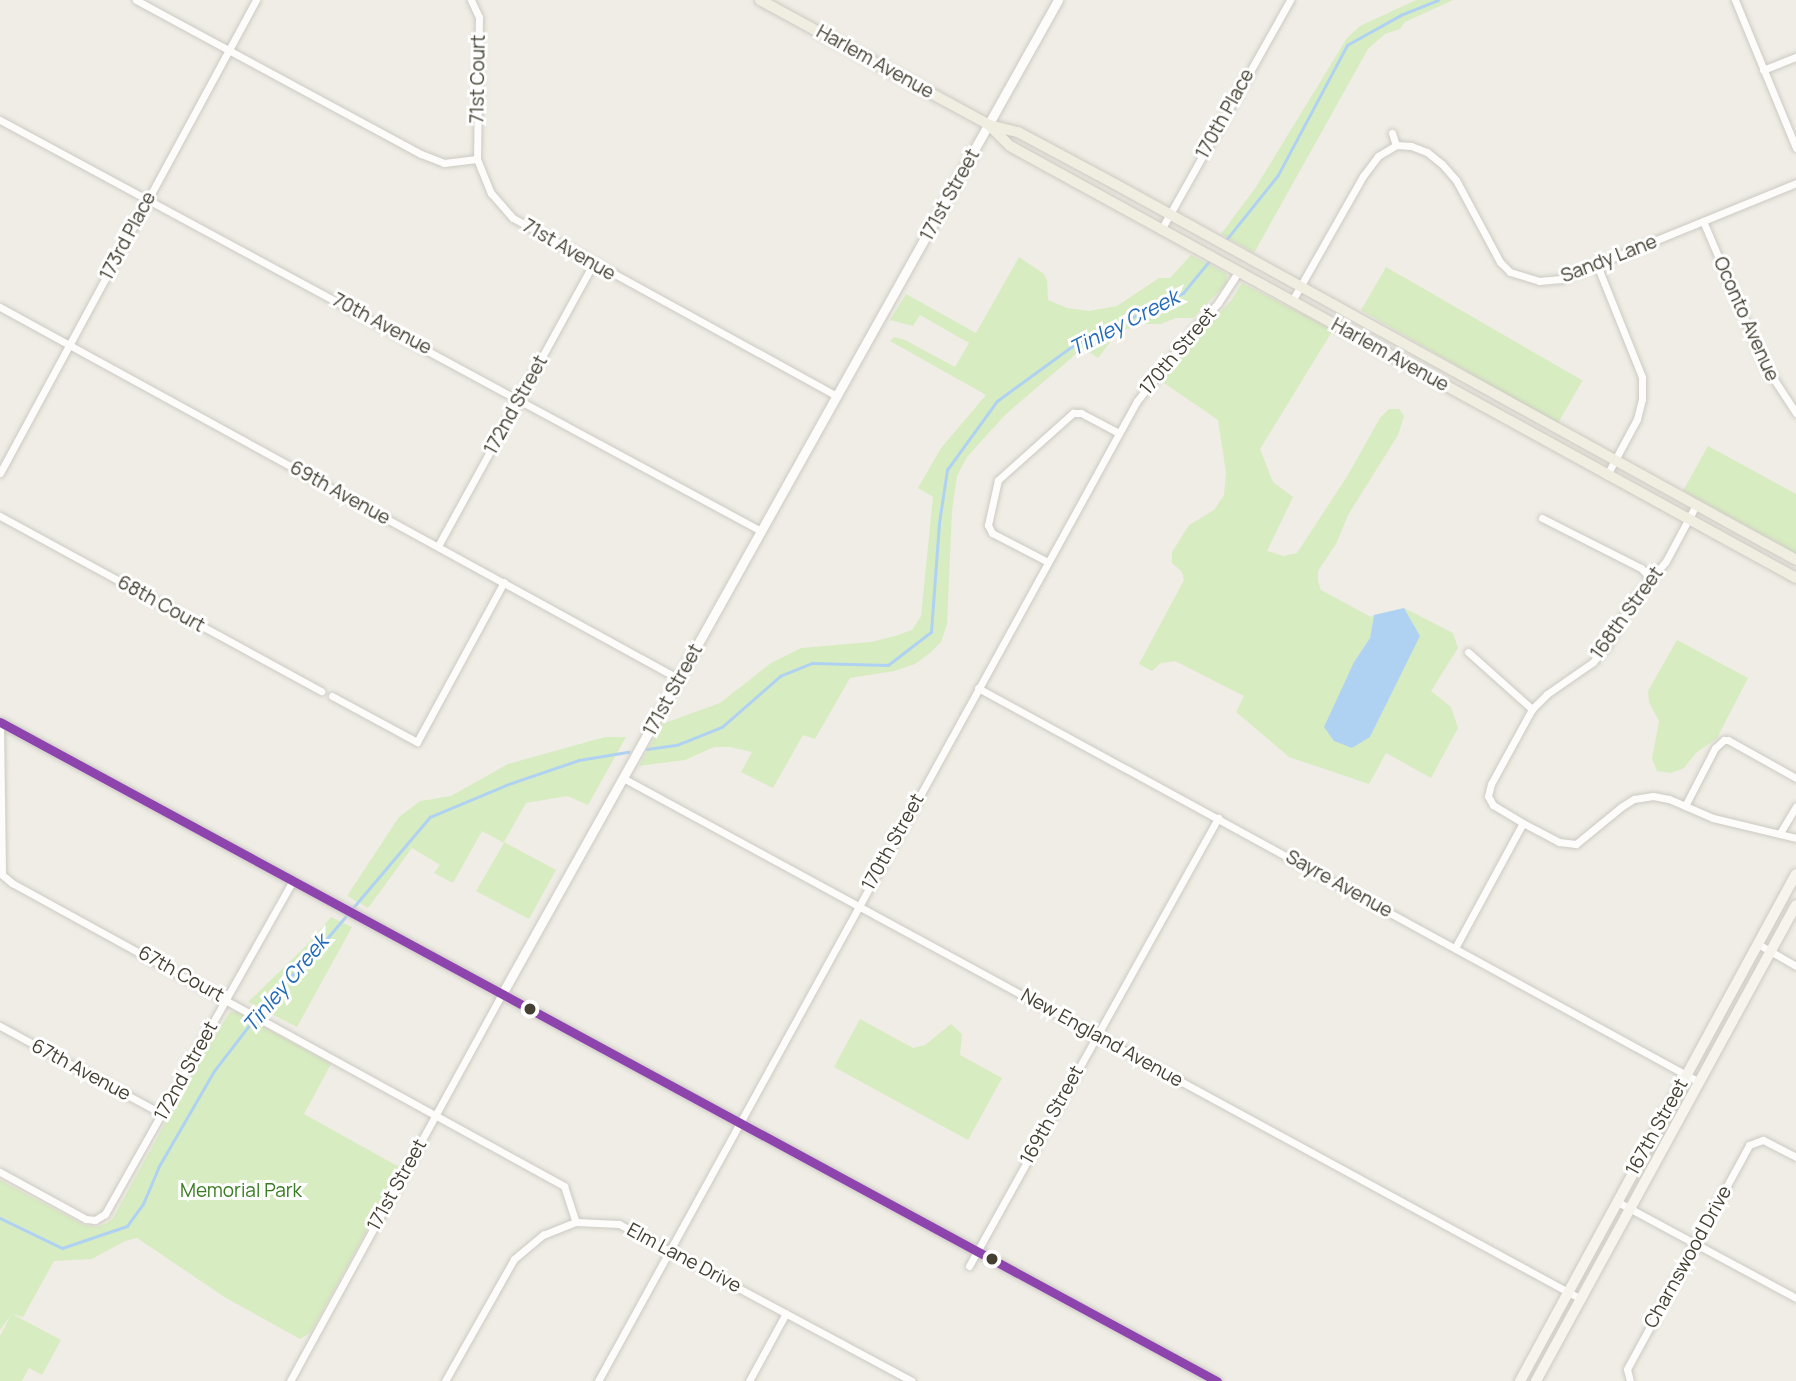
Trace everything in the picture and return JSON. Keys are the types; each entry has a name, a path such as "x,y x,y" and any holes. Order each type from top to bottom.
{"main road":[{"name":"Harlem Avenue","path":"760,0 989,125 1018,132 1170,214 1796,560"},
{"name":"Harlem Avenue","path":"989,125 1010,146 1796,578"},
{"name":"167th Street","path":"1520,1381 1796,874"},
{"name":"167th Street","path":"1536,1381 1796,905"}],"street":[{"path":"136,0 421,154 444,163 477,159"},
{"name":"173rd Place","path":"0,473 256,0"},
{"name":"71st Court","path":"471,0 479,18 477,159"},
{"name":"171st Street","path":"290,1381 502,994 1058,0"},
{"name":"170th Place","path":"1161,229 1290,0"},
{"path":"1735,0 1796,148"},
{"path":"1763,70 1796,57"},
{"name":"70th Avenue","path":"0,120 520,398 761,531"},
{"path":"1292,301 1363,176 1378,156 1396,145 1392,133"},
{"name":"Sandy Lane","path":"1396,145 1411,146 1442,163 1456,180 1500,262 1510,272 1539,281 1552,281 1597,265 1796,183"},
{"name":"71st Avenue","path":"477,159 491,193 513,218 837,396"},
{"name":"Oconto Avenue","path":"1703,221 1764,364 1796,413"},
{"name":"172nd Street","path":"438,546 593,264"},
{"path":"1597,265 1642,377 1642,399 1637,419 1607,475"},
{"name":"170th Street","path":"598,1381 1119,433 1144,391 1198,324 1219,303 1238,272"},
{"name":"69th Avenue","path":"0,307 679,679"},
{"path":"1048,562 992,533 988,525 998,480 1073,413 1081,413 1119,433"},
{"name":"168th Street","path":"1685,806 1660,797 1634,799 1576,844 1559,842 1493,805 1489,791 1532,709 1547,694 1593,662 1606,647 1632,601 1666,561 1696,505"},
{"name":"68th Court","path":"0,516 321,691"},
{"path":"1542,518 1641,569 1651,579"},
{"path":"332,696 416,742 504,582"},
{"path":"1468,652 1532,709"},
{"name":"Sayre Avenue","path":"978,688 1699,1082"},
{"path":"1,873 0,725 1216,1381"},
{"path":"1796,778 1724,740 1715,748 1685,806 1713,818 1796,838"},
{"name":"New England Avenue","path":"623,778 1581,1298"},
{"path":"1780,833 1796,806"},
{"name":"169th Street","path":"969,1266 1218,818"},
{"path":"1455,948 1523,823"},
{"name":"67th Court","path":"1,873 12,883 262,1018 435,1116"},
{"name":"172nd Street","path":"0,1172 86,1219 95,1220 112,1205 293,881"},
{"path":"1758,944 1796,965"},
{"name":"67th Avenue","path":"0,1026 162,1114"},
{"path":"435,1116 564,1186 576,1222 542,1235 514,1259 446,1381"},
{"name":"Charnswood Drive","path":"1628,1379 1627,1369 1749,1145 1755,1140 1763,1140 1796,1157"},
{"path":"1616,1201 1796,1298"},
{"name":"Elm Lane Drive","path":"576,1222 619,1224 670,1249 906,1380"},
{"path":"748,1381 786,1313"}],"green space":[{"path":"1416,0 1453,0 1405,22 1400,29 1385,34 1368,49 1254,253 1221,234 1256,187 1347,38 1360,26"},
{"path":"1191,255 1227,274 1227,283 1193,318 1176,318 1161,324 1145,324 1127,329 1112,340 1098,358 1083,348 1005,415 967,457 957,476 952,511 947,624 941,642 930,653 915,664 894,671 850,678 815,739 803,735 773,788 741,772 752,752 730,747 714,747 685,760 639,766 662,724 720,703 771,663 801,648 871,642 895,636 912,630 921,616 933,497 918,488 941,448 986,395 890,341 894,337 905,340 955,367 969,343 920,315 913,326 890,320 906,294 976,333 1019,257 1044,274 1048,300 1067,308 1089,311 1117,306 1159,278 1170,278"},
{"path":"1386,267 1583,380 1558,424 1361,310"},
{"path":"1242,283 1333,330 1260,449 1273,482 1293,497 1267,551 1284,556 1297,553 1348,475 1380,418 1389,409 1399,409 1404,416 1398,435 1348,515 1336,544 1318,571 1318,581 1321,590 1371,617 1374,615 1370,638 1354,662 1370,737 1419,636 1404,608 1453,633 1458,648 1431,691 1451,707 1458,728 1431,778 1386,753 1369,784 1289,757 1236,712 1244,696 1175,661 1161,663 1152,671 1139,664 1184,580 1182,572 1172,563 1172,552 1189,525 1214,510 1224,495 1226,473 1218,420 1161,381 1196,337 1231,301"},
{"path":"1708,446 1796,494 1796,553 1683,491"},
{"path":"1677,640 1748,678 1717,738 1696,753 1684,768 1671,773 1657,771 1652,759 1659,721 1649,702 1648,691"},
{"path":"605,737 626,737 588,805 567,796 526,803 504,842 556,870 529,919 476,891 504,843 482,831 453,883 434,873 440,865 412,848 368,908 347,896 399,817 420,801 451,796 508,764"},
{"path":"331,917 352,927 297,1027 248,1002 306,946"},
{"name":"Memorial Park","path":"230,1012 237,1012 331,1064 304,1114 401,1168 311,1332 300,1339 226,1298 137,1238 125,1241 92,1259 54,1261 23,1317 12,1314 61,1340 42,1375 29,1368 22,1381 0,1381 0,1336 11,1315 0,1330 0,1180 84,1225 97,1227 107,1223 113,1218 206,1049"},
{"path":"860,1019 913,1048 925,1045 951,1024 962,1034 960,1055 1002,1078 968,1140 834,1067"}],"water":[{"path":"1404,608 1420,636 1370,737 1352,748 1334,741 1324,727 1354,662 1370,638 1374,615"}],"waterway":[{"name":"Tinley Creek","path":"1226,240 1278,175 1347,45 1401,15 1438,0"},
{"name":"Tinley Creek","path":"647,749 677,745 722,727 780,676 813,663 888,665 931,632 939,523 947,470 997,401 1071,347 1183,293 1211,259"},
{"name":"Tinley Creek","path":"0,1218 62,1248 127,1226 143,1204 158,1168 214,1071 271,997 329,936 430,817 506,785 579,760 628,752"}],"transit line":[{"path":"0,722 1217,1381"}]}
